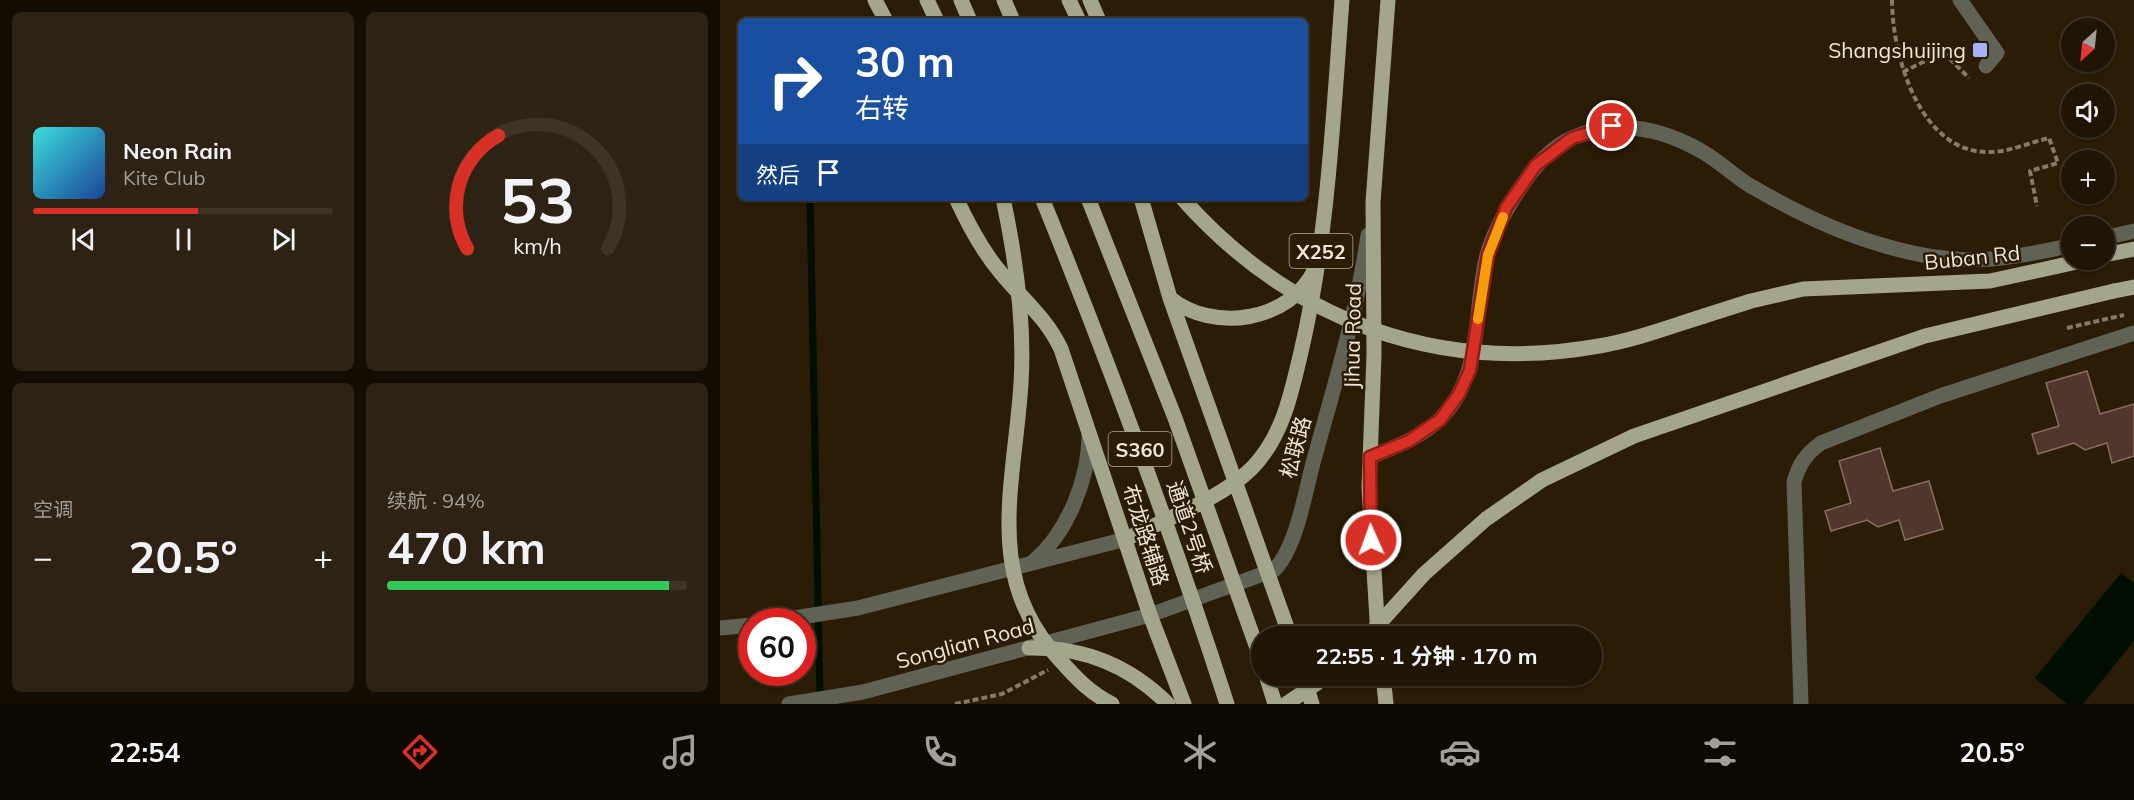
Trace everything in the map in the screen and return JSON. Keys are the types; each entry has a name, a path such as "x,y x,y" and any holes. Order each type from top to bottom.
{"main road":[{"path":"876,0 885,18"},
{"path":"927,0 936,18"},
{"path":"961,0 969,18"},
{"path":"1004,0 1012,18"},
{"path":"1069,0 1078,18"},
{"path":"1090,0 1098,18"},
{"name":"Jihua Road","path":"1126,539 1237,483 1269,446 1287,408 1312,303 1320,258 1342,0"},
{"name":"Jihua Road","path":"1377,626 1371,540 1370,457 1375,343 1373,202 1388,0"},
{"name":"布龙路辅路","path":"957,201 967,223 990,259 1001,274 1036,309 1054,334 1126,539 1150,615 1184,704"},
{"path":"1004,201 1017,273 1022,349 1021,383 1007,513 1014,575 1028,615 1052,652 1081,684 1097,697 1112,704"},
{"name":"通道2号桥","path":"1043,201 1127,411 1173,540 1227,704"},
{"name":"通道2号桥","path":"1089,201 1179,429 1251,631"},
{"path":"1142,201 1170,298 1287,626"},
{"name":"Buban Rd","path":"1185,201 1206,225 1248,262 1303,300 1371,331 1426,345 1463,351 1534,354 1599,346 1751,301 1803,289 1990,281 2061,265"},
{"path":"2115,253 2134,249"},
{"path":"1170,298 1188,310 1211,317 1263,314 1275,309 1297,293 1313,273 1320,258"},
{"path":"1377,626 1424,574 1486,519 1542,480 1634,436 1925,336 2134,286"},
{"path":"1029,648 1058,648 1107,660 1153,689 1168,704"},
{"path":"1269,686 1275,704"},
{"path":"1306,686 1312,704"},
{"path":"1286,704 1313,686"},
{"path":"1384,686 1386,704"}],"street":[{"path":"1960,0 1997,53 1986,66"},
{"path":"1370,457 1409,441 1440,420 1459,394 1470,370 1488,255 1506,208 1536,165 1572,138 1612,126 1655,130 1703,152 1749,185 1823,223 1880,245 1919,255 1984,261 2016,258 2061,248"},
{"name":"松联路","path":"1269,574 1280,565 1286,553 1303,500 1355,308 1373,202"},
{"path":"2115,235 2134,231"},
{"path":"1801,704 1794,482 1799,466 1808,452 1821,442 1940,396 2134,333"},
{"path":"1031,564 1048,549 1073,503 1086,464 1089,431"},
{"path":"816,615 858,609 1126,539"},
{"path":"1150,615 1269,574"},
{"name":"Songlian Road","path":"789,704 863,692 1150,615"},
{"path":"720,628 738,626"}],"path":[{"path":"1892,0 1892,29 1906,81 1931,123 1960,147 1990,152 2049,138 2058,162 2030,171 2037,206"},
{"path":"1904,72 1942,52 1969,78"},
{"path":"2067,328 2109,318"}],"shaded area":[{"path":"2121,573 2134,583 2134,641 2083,704 2067,704 2035,678"}],"building":[{"path":"2087,371 2100,414 2134,404 2134,456 2112,463 2107,443 2085,450 2074,443 2038,454 2032,434 2059,426 2046,383"},
{"path":"1880,448 1893,491 1929,481 1943,529 1905,540 1899,520 1878,527 1867,520 1831,531 1825,511 1851,503 1839,461"}],"waterway":[{"path":"810,201 820,698"}],"slow traffic":[{"path":"1478,319 1488,255 1503,217"}],"place":[{"name":"Shangshuijing","path":"1980,50"}],"route":[{"path":"1371,540 1370,457 1409,441 1440,420 1459,394 1470,370 1488,255 1506,208 1536,165 1572,138 1612,126"}]}
